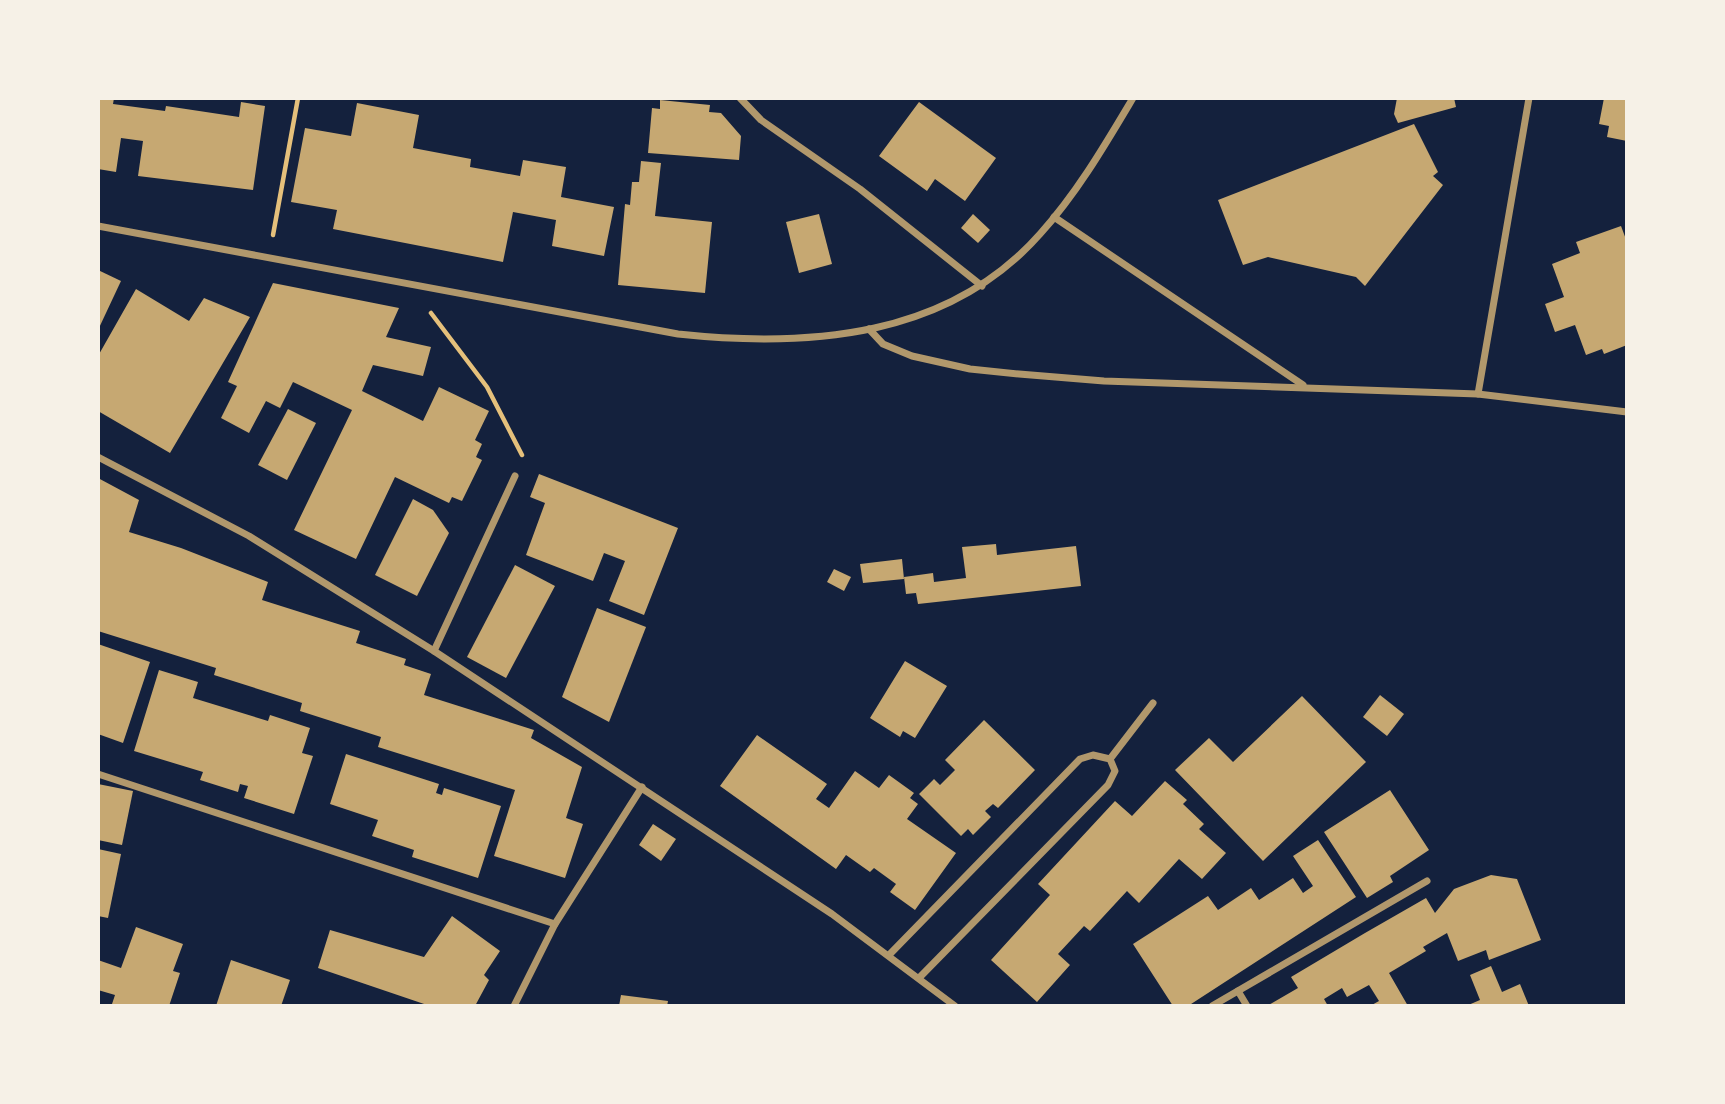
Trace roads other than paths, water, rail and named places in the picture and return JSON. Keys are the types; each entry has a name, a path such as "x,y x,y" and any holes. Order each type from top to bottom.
{"street":[{"path":"740,98 751,113 860,189 982,286"},
{"path":"98,226 601,321 719,338 793,338 869,329 943,308 982,286 1025,250 1076,188 1133,98"},
{"path":"1478,394 1528,98"},
{"path":"1054,217 1304,386"},
{"path":"869,329 879,341 894,349 935,362 970,369 1104,381 1478,394 1627,412"},
{"path":"98,457 249,536 435,651 890,954 955,1006"},
{"path":"435,651 515,476"},
{"path":"1110,759 1153,703"},
{"path":"890,954 1080,759 1093,755 1110,759"},
{"path":"920,977 1108,785 1115,771 1110,759"},
{"path":"98,774 555,924"},
{"path":"514,1006 555,924 642,787"},
{"path":"1212,1006 1427,881"},
{"path":"1238,991 1247,1006"}]}
